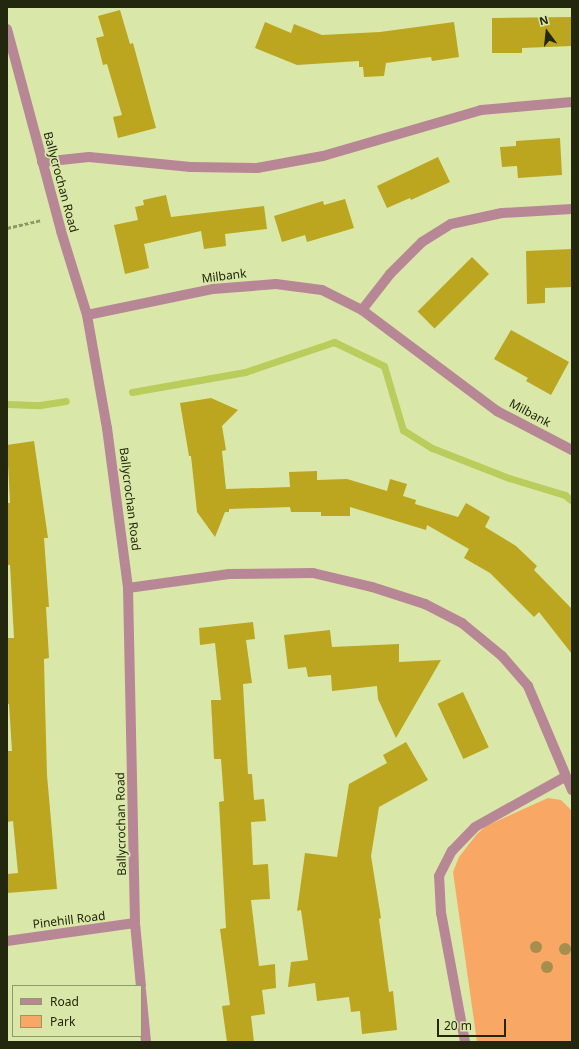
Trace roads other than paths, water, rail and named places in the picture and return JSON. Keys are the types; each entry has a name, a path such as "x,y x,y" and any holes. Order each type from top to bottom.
{"street":[{"name":"Ballycrochan Road","path":"7,29 57,216 87,315 107,428 128,588 135,923 141,985"},
{"path":"42,162 89,157 191,167 257,168 323,156 481,110 572,102"},
{"path":"362,310 390,274 422,242 451,224 502,213 572,209"},
{"name":"Milbank","path":"87,315 213,289 276,284 322,290 362,310 497,410 572,450"},
{"path":"128,588 229,574 313,572 372,587 425,604 462,624 485,642 502,656 528,686 565,777 572,790"},
{"path":"466,1042 441,913 439,876 452,851 475,827 565,777"},
{"name":"Pinehill Road","path":"7,941 135,923"},
{"path":"142,1000 146,1042"}],"waterway":[{"path":"132,392 245,372 334,342 384,366 403,430 432,448 509,478 565,495 572,501"},
{"path":"7,404 40,405 66,401"}]}
